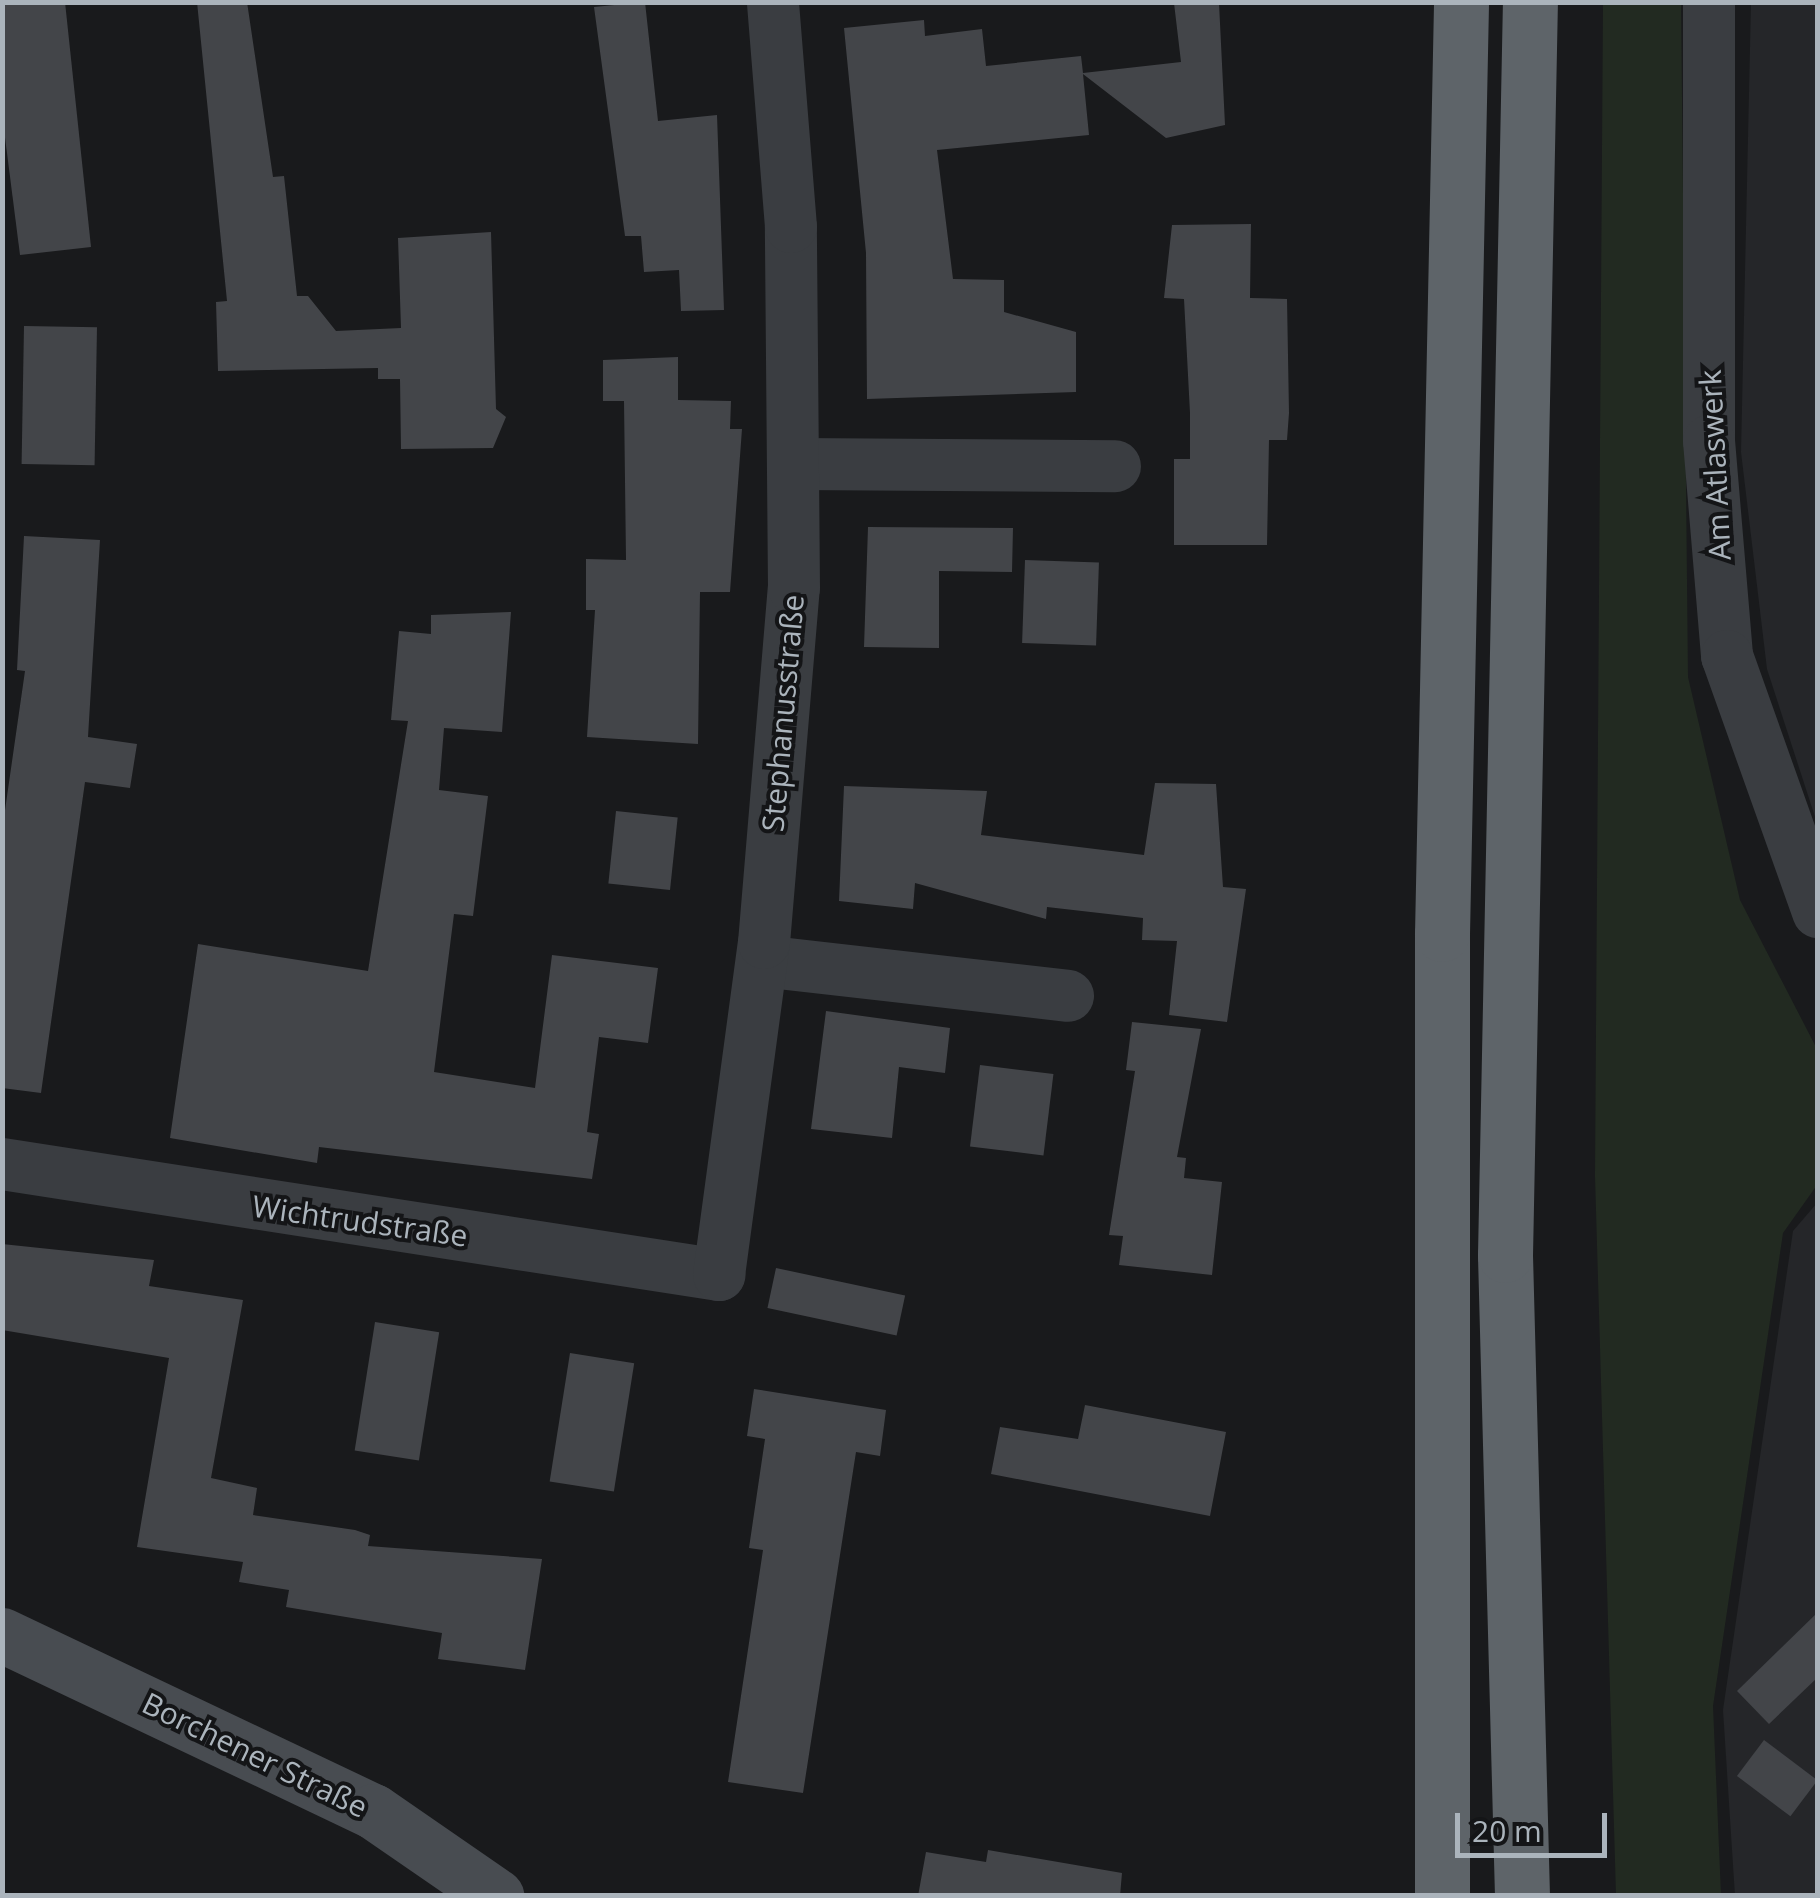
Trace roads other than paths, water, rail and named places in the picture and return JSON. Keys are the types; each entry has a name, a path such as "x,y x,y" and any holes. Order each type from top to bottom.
{"highway":[{"path":"1442,1896 1442,934 1461,2"},
{"path":"1522,1896 1505,1254 1530,2"}],"main road":[{"name":"Borchener Straße","path":"2,1635 374,1811 496,1896"}],"street":[{"name":"Stephanusstraße","path":"719,1275 762,961 797,464 773,2"},
{"name":"Am Atlaswerk","path":"1710,2 1709,441 1727,656 1818,912"},
{"path":"797,464 1115,466"},
{"path":"762,961 1068,996"},
{"name":"Wichtrudstraße","path":"2,1164 719,1275"}]}
